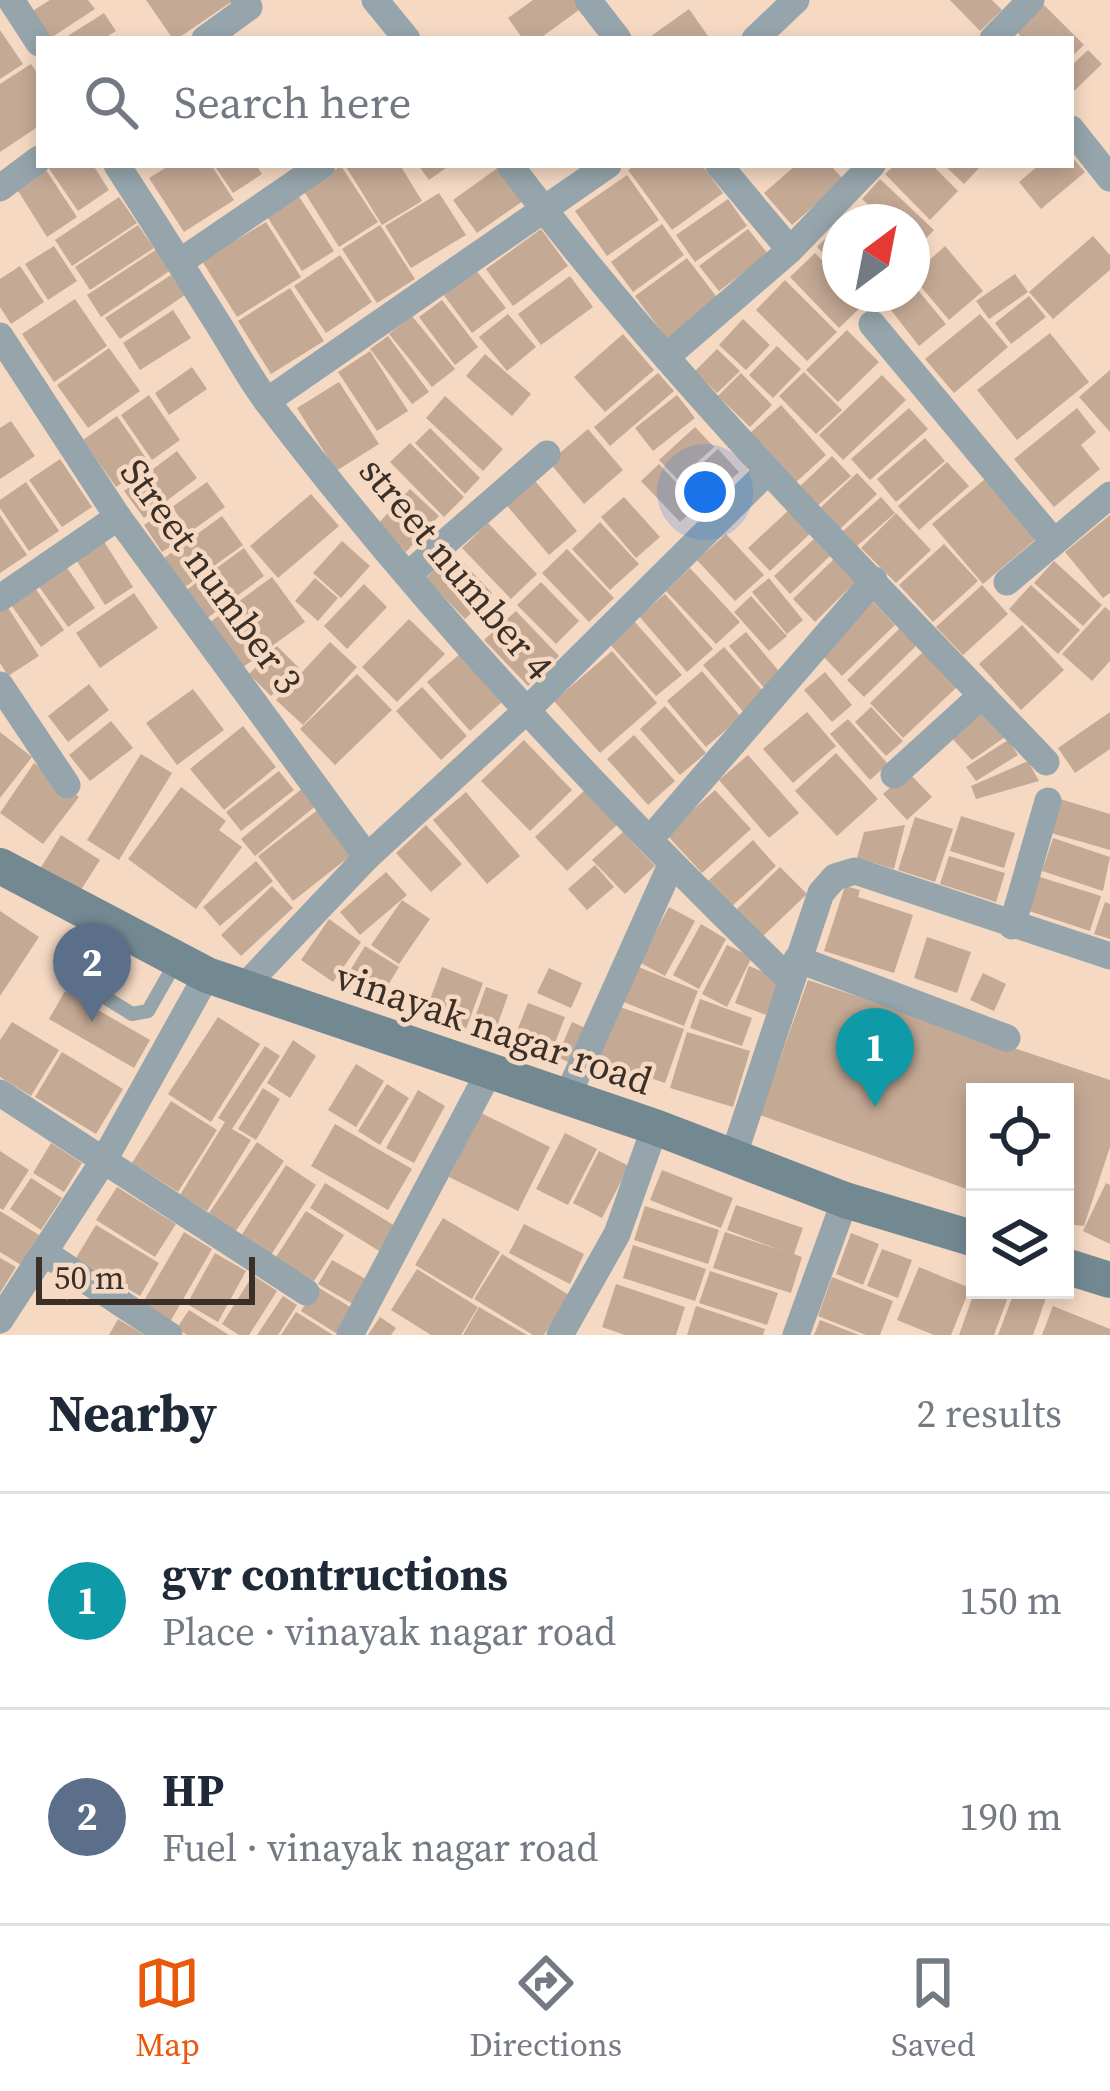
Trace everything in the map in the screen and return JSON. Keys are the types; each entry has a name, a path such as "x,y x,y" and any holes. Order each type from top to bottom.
{"street":[{"path":"209,36 249,8 244,0"},
{"path":"376,0 405,36"},
{"path":"588,0 616,36"},
{"path":"758,36 796,0"},
{"path":"996,36 1031,0"},
{"path":"17,2 36,37"},
{"path":"1074,132 1110,178"},
{"path":"0,188 36,161"},
{"name":"street number 4","path":"120,168 267,401 409,574 526,710 651,838 671,865 793,969"},
{"path":"180,262 318,168"},
{"path":"512,168 666,358 767,472 1046,762"},
{"path":"267,401 604,168"},
{"path":"722,168 790,250"},
{"path":"666,358 790,250 869,168"},
{"path":"872,324 1054,542"},
{"name":"Street number 3","path":"0,336 118,517 368,856"},
{"path":"409,574 548,454"},
{"path":"244,987 368,856 526,710 767,472"},
{"path":"1007,582 1110,495"},
{"path":"0,598 118,517"},
{"path":"651,838 874,580"},
{"path":"0,685 67,785"},
{"path":"893,775 982,695"},
{"path":"1012,926 1048,801"},
{"path":"567,1096 671,865"},
{"name":"vinayak nagar road","path":"0,866 192,967 244,987 655,1127 845,1200 966,1236"},
{"path":"733,1157 793,969 821,893 835,877 855,871 1110,956"},
{"path":"0,1320 104,1160 192,967"},
{"path":"793,969 1007,1038"},
{"path":"350,1335 490,1070"},
{"path":"0,1093 306,1292"},
{"path":"560,1335 617,1234 655,1127"},
{"path":"796,1335 845,1200"},
{"path":"45,1253 169,1335"},
{"path":"1074,1269 1110,1280"}],"lane":[{"path":"90,915 71,955 74,978 132,1013 148,1011 192,967"}],"building":[{"path":"50,0 88,0 95,9 54,36 47,36 31,12"},
{"path":"146,0 234,0 181,36 171,36"},
{"path":"533,0 578,0 583,7 543,36 521,36 508,18"},
{"path":"950,0 992,0 1002,10 980,31"},
{"path":"1044,5 1084,45 1074,54 1074,36 1020,36 1017,32"},
{"path":"689,9 708,36 651,36"},
{"path":"104,13 116,31 108,36 68,36"},
{"path":"0,30 23,64 0,79"},
{"path":"1088,50 1102,64 1074,91 1074,63"},
{"path":"31,64 36,72 36,128 0,152 0,84"},
{"path":"1074,159 1085,172 1041,209 1019,182 1035,168 1074,168"},
{"path":"45,168 77,217 47,237 15,186"},
{"path":"49,168 95,168 109,190 78,211"},
{"path":"165,168 213,168 234,200 184,232 149,178"},
{"path":"216,168 258,168 262,174 233,193"},
{"path":"342,168 378,222 339,247 303,190"},
{"path":"347,168 402,168 422,201 382,225"},
{"path":"420,168 446,168 429,180"},
{"path":"500,168 523,201 477,233 453,200"},
{"path":"704,168 723,193 672,230 628,170"},
{"path":"793,168 833,168 844,180 792,225 764,193"},
{"path":"892,168 935,168 958,191 930,220 930,204 914,204 885,174"},
{"path":"947,168 979,168 964,184"},
{"path":"627,175 659,220 607,256 575,211"},
{"path":"880,179 906,204 867,204 862,199"},
{"path":"439,193 466,235 411,268 385,226"},
{"path":"298,195 334,251 302,271 266,215"},
{"path":"119,197 137,223 72,266 55,240"},
{"path":"728,199 747,226 695,262 676,235"},
{"path":"266,222 301,277 237,317 202,261"},
{"path":"662,224 684,255 633,292 611,262"},
{"path":"138,225 154,248 90,290 75,267"},
{"path":"380,225 415,279 377,303 342,249"},
{"path":"541,229 568,266 513,306 486,269"},
{"path":"748,229 768,254 719,291 699,266"},
{"path":"1093,236 1110,255 1110,270 1053,319 1029,292"},
{"path":"54,246 77,281 48,300 25,264"},
{"path":"945,246 983,291 949,320 930,297 930,260"},
{"path":"157,249 171,270 101,317 87,295"},
{"path":"815,253 822,260 822,310 790,277"},
{"path":"340,255 372,302 326,333 294,286"},
{"path":"687,258 719,300 667,339 635,296"},
{"path":"20,266 44,302 11,324 0,307 0,279"},
{"path":"475,269 506,308 472,333 443,294"},
{"path":"1015,274 1028,292 989,319 976,301"},
{"path":"171,275 185,295 120,339 105,318"},
{"path":"570,276 593,307 541,345 518,314"},
{"path":"785,280 837,332 807,361 756,310"},
{"path":"290,288 324,341 271,374 238,321"},
{"path":"1029,296 1046,317 1011,344 995,323"},
{"path":"75,299 107,346 54,382 22,334"},
{"path":"442,300 478,347 455,365 419,317"},
{"path":"930,305 946,324 919,346 892,312 930,312"},
{"path":"173,310 191,338 140,370 123,343"},
{"path":"824,312 856,312 839,328"},
{"path":"508,314 536,347 507,371 479,337"},
{"path":"980,314 1008,347 954,393 925,359"},
{"path":"412,316 455,369 432,387 389,334"},
{"path":"743,319 770,345 746,370 719,345"},
{"path":"847,330 879,362 838,402 806,370"},
{"path":"1050,333 1089,382 1017,440 977,390"},
{"path":"623,334 654,370 605,412 574,377"},
{"path":"388,336 429,392 412,404 370,349"},
{"path":"777,346 801,369 773,398 749,375"},
{"path":"109,348 140,391 88,428 57,385"},
{"path":"717,349 740,371 717,393 695,371"},
{"path":"370,351 408,411 377,431 338,372"},
{"path":"485,354 531,394 512,416 466,376"},
{"path":"192,367 207,389 169,415 155,393"},
{"path":"1110,370 1110,432 1079,397"},
{"path":"804,372 842,410 816,434 779,396"},
{"path":"658,373 674,391 610,446 594,427"},
{"path":"741,373 772,405 750,427 718,396"},
{"path":"882,375 906,400 843,460 819,435"},
{"path":"339,382 379,444 336,471 297,408"},
{"path":"149,395 180,440 152,460 121,415"},
{"path":"677,395 695,418 653,451 635,428"},
{"path":"445,396 503,449 483,471 426,418"},
{"path":"781,405 826,455 795,483 749,434"},
{"path":"909,408 928,429 870,480 851,459"},
{"path":"1077,408 1096,432 1081,445 1100,469 1054,507 1014,459"},
{"path":"117,416 150,464 116,487 83,440"},
{"path":"11,421 35,456 0,479 0,428"},
{"path":"695,427 714,447 678,480 659,460"},
{"path":"430,428 480,478 465,494 415,443"},
{"path":"588,429 623,470 584,504 549,462"},
{"path":"925,438 945,461 896,502 877,479"},
{"path":"410,443 464,497 444,517 390,462"},
{"path":"718,449 739,472 702,506 681,483"},
{"path":"177,451 197,478 144,518 124,491"},
{"path":"832,456 851,476 815,508 797,489"},
{"path":"60,459 92,507 62,527 29,480"},
{"path":"947,462 969,486 919,530 898,506"},
{"path":"659,464 698,506 680,522 641,481"},
{"path":"857,473 877,494 840,529 820,508"},
{"path":"531,476 577,531 549,555 503,501"},
{"path":"985,479 1036,539 983,584 932,524"},
{"path":"26,482 59,531 29,551 0,508 0,500"},
{"path":"207,482 225,507 190,532 172,507"},
{"path":"410,489 439,516 406,552 377,525"},
{"path":"311,494 339,526 278,578 250,546"},
{"path":"624,497 660,537 636,558 601,517"},
{"path":"881,497 895,513 857,546 843,531"},
{"path":"170,508 187,536 162,552 144,525"},
{"path":"790,509 812,532 770,571 748,548"},
{"path":"896,513 931,550 896,583 861,548"},
{"path":"0,515 27,555 0,573"},
{"path":"1110,515 1110,593 1103,598 1065,552"},
{"path":"222,516 243,545 185,587 164,558"},
{"path":"600,522 639,564 610,590 572,549"},
{"path":"488,523 537,574 511,599 462,548"},
{"path":"726,534 764,575 735,601 697,560"},
{"path":"101,537 133,587 105,605 73,555"},
{"path":"814,539 830,556 790,594 774,576"},
{"path":"342,541 370,566 341,598 313,573"},
{"path":"944,544 978,581 933,622 899,585"},
{"path":"244,548 264,576 206,619 185,591"},
{"path":"567,549 614,598 589,622 542,573"},
{"path":"453,552 492,593 465,619 426,578"},
{"path":"835,558 857,580 815,622 793,599"},
{"path":"1054,561 1102,605 1083,626 1034,583"},
{"path":"63,562 95,608 68,627 35,581"},
{"path":"690,568 740,622 716,644 666,591"},
{"path":"272,577 305,622 239,670 206,625"},
{"path":"315,578 338,598 318,621 295,601"},
{"path":"769,578 803,620 787,634 752,592"},
{"path":"541,582 579,621 556,644 517,605"},
{"path":"364,584 387,607 347,649 324,626"},
{"path":"33,585 64,630 41,647 9,602"},
{"path":"982,585 1008,614 963,655 936,627"},
{"path":"1031,585 1080,630 1058,654 1009,609"},
{"path":"134,593 158,628 100,668 76,633"},
{"path":"665,594 713,649 687,672 639,616"},
{"path":"751,596 787,636 769,651 734,612"},
{"path":"873,602 895,625 842,676 819,652"},
{"path":"7,606 39,656 8,676 0,663 0,610"},
{"path":"1105,607 1110,611 1110,661 1092,681 1062,654"},
{"path":"516,611 559,656 528,686 484,640"},
{"path":"409,619 445,654 397,702 362,667"},
{"path":"634,621 682,675 656,696 609,643"},
{"path":"1022,625 1064,670 1021,710 979,664"},
{"path":"901,627 918,644 864,697 847,680"},
{"path":"746,632 782,675 765,689 729,646"},
{"path":"330,642 357,667 303,725 276,700"},
{"path":"277,646 299,668 271,696 249,674"},
{"path":"724,647 769,698 747,716 703,665"},
{"path":"612,651 657,703 600,753 554,701"},
{"path":"924,651 958,686 903,738 870,703"},
{"path":"460,654 502,702 470,731 427,682"},
{"path":"702,671 741,717 706,747 667,701"},
{"path":"825,672 852,705 832,722 804,690"},
{"path":"357,674 392,710 335,765 300,729"},
{"path":"89,684 109,710 68,742 48,716"},
{"path":"422,687 467,736 441,760 396,711"},
{"path":"193,689 224,730 177,765 146,723"},
{"path":"665,706 706,753 680,775 640,729"},
{"path":"981,706 1005,737 972,760 949,735"},
{"path":"871,707 903,741 886,756 855,722"},
{"path":"807,712 836,746 793,783 763,749"},
{"path":"1110,712 1110,749 1075,773 1058,748"},
{"path":"848,719 888,764 870,780 830,734"},
{"path":"111,721 133,748 90,781 69,755"},
{"path":"243,726 276,767 224,810 190,769"},
{"path":"0,732 32,757 0,798"},
{"path":"634,735 675,781 648,805 607,759"},
{"path":"524,740 572,790 530,831 481,781"},
{"path":"1008,740 1018,755 976,781 966,767"},
{"path":"836,753 878,799 837,836 795,791"},
{"path":"141,754 172,773 119,860 87,840"},
{"path":"748,755 799,813 769,838 719,780"},
{"path":"1028,761 1039,781 976,799 971,786"},
{"path":"34,763 79,797 43,844 0,813"},
{"path":"279,771 294,790 241,831 226,812"},
{"path":"908,772 932,797 907,820 883,794"},
{"path":"181,787 226,821 219,830 242,847 196,909 128,859"},
{"path":"304,787 318,804 255,856 241,839"},
{"path":"585,790 618,824 567,871 535,837"},
{"path":"715,790 751,829 702,873 666,834"},
{"path":"466,792 520,856 487,884 433,820"},
{"path":"1060,799 1110,814 1110,850 1051,833"},
{"path":"320,808 354,853 293,901 258,856"},
{"path":"961,816 1015,833 1004,868 950,851"},
{"path":"915,817 953,829 935,882 898,870"},
{"path":"426,825 462,864 431,892 396,853"},
{"path":"905,825 894,869 857,858 864,832"},
{"path":"623,832 655,866 625,894 592,860"},
{"path":"61,835 100,860 79,893 40,869"},
{"path":"1053,838 1110,857 1103,891 1042,871"},
{"path":"753,840 776,866 731,907 708,881"},
{"path":"949,856 1005,873 996,902 940,884"},
{"path":"256,861 273,881 220,926 203,907"},
{"path":"595,865 614,887 587,910 568,889"},
{"path":"780,867 807,894 760,939 734,912"},
{"path":"386,872 407,895 360,935 340,912"},
{"path":"1040,877 1101,896 1090,931 1029,911"},
{"path":"272,886 293,908 241,956 221,935"},
{"path":"845,886 860,890 858,897 913,915 894,973 824,951"},
{"path":"402,900 430,919 399,964 371,945"},
{"path":"1105,902 1110,904 1110,939 1094,934"},
{"path":"669,907 695,921 665,976 639,962"},
{"path":"0,911 39,937 0,996"},
{"path":"329,919 361,942 333,982 301,960"},
{"path":"701,924 726,939 699,989 673,975"},
{"path":"927,937 971,952 957,993 914,978"},
{"path":"727,945 752,957 727,1007 702,994"},
{"path":"365,946 399,967 385,990 351,969"},
{"path":"636,966 698,991 684,1026 621,1001"},
{"path":"749,966 780,979 766,1015 735,1003"},
{"path":"442,967 483,983 466,1029 425,1013"},
{"path":"549,968 582,983 571,1008 537,993"},
{"path":"983,973 1006,984 994,1011 970,1000"},
{"path":"808,980 1110,1080 1110,1147 1084,1226 1074,1225 1074,1083 966,1083 966,1189 760,1115"},
{"path":"486,987 508,995 496,1029 474,1020"},
{"path":"65,991 150,1040 134,1068 49,1019"},
{"path":"700,999 752,1018 742,1046 690,1028"},
{"path":"528,1003 565,1017 550,1056 513,1041"},
{"path":"614,1005 684,1029 665,1083 595,1059"},
{"path":"218,1017 260,1044 211,1122 168,1094"},
{"path":"12,1022 59,1050 31,1096 0,1077 0,1040"},
{"path":"572,1022 590,1030 575,1065 557,1057"},
{"path":"687,1032 750,1051 733,1107 670,1088"},
{"path":"293,1040 316,1056 290,1098 267,1083"},
{"path":"265,1046 280,1056 232,1129 251,1140 207,1211 180,1195 225,1122 218,1118"},
{"path":"62,1052 123,1089 96,1134 35,1097"},
{"path":"356,1064 384,1081 356,1127 328,1110"},
{"path":"387,1084 409,1098 380,1145 358,1131"},
{"path":"263,1088 280,1099 256,1140 238,1129"},
{"path":"418,1090 445,1106 414,1163 386,1148"},
{"path":"171,1101 217,1130 178,1192 132,1163"},
{"path":"481,1113 550,1147 518,1211 449,1177"},
{"path":"335,1124 412,1169 388,1210 311,1166"},
{"path":"565,1133 597,1149 568,1205 536,1189"},
{"path":"257,1142 284,1161 235,1232 209,1213"},
{"path":"51,1143 82,1163 64,1192 33,1173"},
{"path":"0,1151 29,1170 3,1210 0,1208"},
{"path":"599,1151 629,1166 602,1218 573,1203"},
{"path":"286,1165 316,1185 271,1255 241,1236"},
{"path":"662,1170 733,1198 721,1228 650,1200"},
{"path":"31,1178 62,1198 41,1230 10,1209"},
{"path":"325,1183 400,1229 384,1254 310,1208"},
{"path":"1106,1183 1110,1185 1110,1244 1083,1231"},
{"path":"117,1187 176,1224 155,1257 96,1220"},
{"path":"736,1205 803,1228 794,1254 802,1257 791,1293 713,1268 725,1232 783,1251 727,1230"},
{"path":"645,1206 719,1230 708,1264 634,1240"},
{"path":"0,1211 39,1235 21,1265 0,1252"},
{"path":"306,1211 344,1235 314,1281 276,1257"},
{"path":"443,1218 500,1252 472,1299 415,1265"},
{"path":"524,1224 584,1254 570,1284 509,1253"},
{"path":"96,1225 159,1263 140,1296 76,1258"},
{"path":"184,1232 212,1249 170,1322 141,1306"},
{"path":"851,1233 879,1244 863,1285 836,1274"},
{"path":"633,1245 706,1269 695,1301 623,1278"},
{"path":"882,1249 912,1260 898,1298 867,1286"},
{"path":"215,1253 246,1271 218,1322 187,1304"},
{"path":"502,1254 569,1295 544,1335 533,1335 474,1299"},
{"path":"0,1258 16,1267 0,1293"},
{"path":"332,1260 373,1283 360,1308 318,1284"},
{"path":"919,1267 966,1286 951,1335 934,1335 897,1320"},
{"path":"417,1269 478,1307 461,1335 431,1335 391,1310"},
{"path":"710,1271 778,1293 767,1325 699,1303"},
{"path":"253,1275 277,1291 249,1335 239,1335 222,1324"},
{"path":"832,1277 893,1301 880,1335 866,1335 818,1316"},
{"path":"616,1284 685,1307 676,1335 625,1335 602,1327"},
{"path":"316,1286 355,1310 339,1335 301,1311"},
{"path":"283,1296 297,1305 278,1335 257,1335"},
{"path":"972,1299 1007,1299 994,1335 959,1335"},
{"path":"1012,1299 1046,1299 1033,1335 998,1335"},
{"path":"696,1306 765,1329 763,1335 687,1335"},
{"path":"1053,1306 1110,1329 1110,1335 1042,1335"},
{"path":"479,1307 527,1335 463,1335"},
{"path":"189,1310 229,1335 187,1335 177,1328"},
{"path":"296,1312 333,1335 281,1335"},
{"path":"380,1317 396,1328 391,1335 368,1335"},
{"path":"118,1319 144,1335 109,1335"},
{"path":"820,1320 859,1335 814,1335"}],"place":[{"name":"HP","path":"92,1022"},
{"name":"gvr contructions","path":"875,1107"}]}
